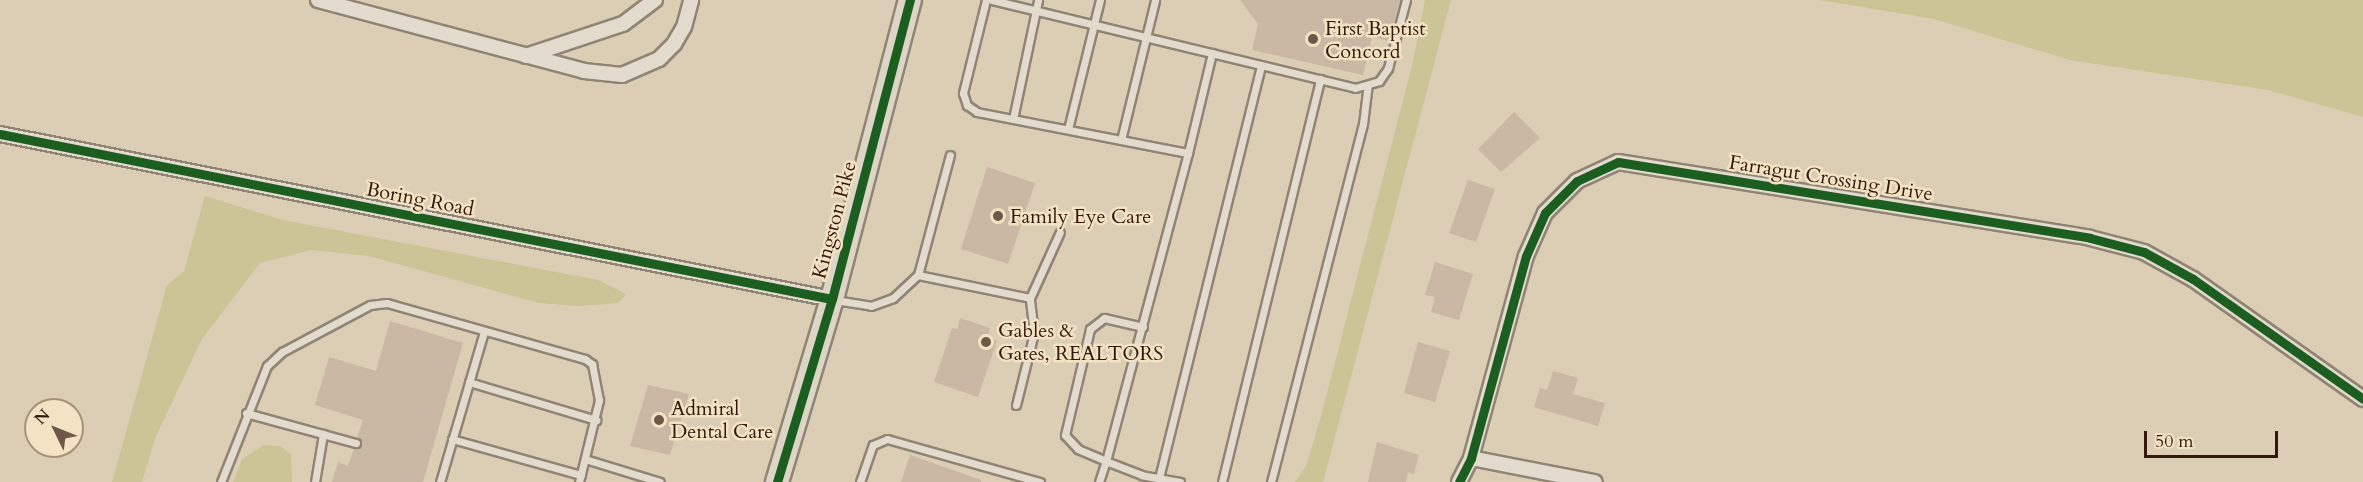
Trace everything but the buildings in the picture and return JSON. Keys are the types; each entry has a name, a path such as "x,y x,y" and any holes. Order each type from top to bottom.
{"main road":[{"name":"Kingston Pike","path":"777,482 832,299 910,0"}],"street":[{"path":"318,0 353,4 584,71 622,75 642,68 674,44 684,27 691,0"},
{"path":"526,56 623,24 655,0"},
{"name":"Boring Road","path":"0,134 832,299"},
{"name":"Farragut Crossing Drive","path":"1459,482 1471,458 1526,256 1545,213 1577,181 1618,162 2090,238 2144,252 2193,279 2363,399"},
{"path":"1471,458 1595,482"}],"lane":[{"path":"986,0 964,100 977,112 1188,153"},
{"path":"992,0 1355,88 1379,81 1393,56 1406,0"},
{"path":"1013,119 1038,0"},
{"path":"1068,129 1100,0"},
{"path":"1120,140 1155,0"},
{"path":"1099,482 1107,461 1143,327 1212,53"},
{"path":"1159,478 1261,65"},
{"path":"1222,482 1320,79"},
{"path":"1271,482 1363,124 1368,86"},
{"path":"832,299 871,306 893,298 918,275 950,155"},
{"path":"1016,405 1034,333 1030,298 1060,232"},
{"path":"918,275 1030,298"},
{"path":"221,482 246,413 267,366 282,352 370,305 387,303 484,332 585,358 592,364 599,388 596,420 580,478 452,439"},
{"path":"1143,327 1104,318 1090,329 1065,435 1078,449 1107,461 1159,478 1180,482"},
{"path":"440,482 484,332"},
{"path":"469,382 596,420"},
{"path":"246,413 356,443"},
{"path":"315,482 323,434"},
{"path":"860,482 873,445 887,439 1040,482"},
{"path":"585,459 660,482"}],"shaded area":[{"path":"1425,0 1451,0 1323,482 1295,482 1306,466 1321,416 1412,66"},
{"path":"1820,0 2363,0 2363,117 2268,90 2070,60 1934,19"},
{"path":"205,196 283,220 598,280 626,294 619,303 578,306 539,303 369,256 311,250 260,263 202,339 156,436 142,482 112,482 167,285 184,271"},
{"path":"264,445 280,446 291,454 292,482 233,482 242,459"}],"cycle path":[{"path":"777,482 832,299 910,0"},
{"path":"0,134 832,299"},
{"path":"1459,482 1471,458 1526,256 1545,213 1577,181 1618,162 2090,238 2144,252 2193,279 2363,399"}],"place":[{"name":"First Baptist Concord","path":"1313,39"},
{"name":"Family Eye Care","path":"998,216"},
{"name":"Gables & Gates, REALTORS","path":"986,342"},
{"name":"Admiral Dental Care","path":"659,420"}]}
